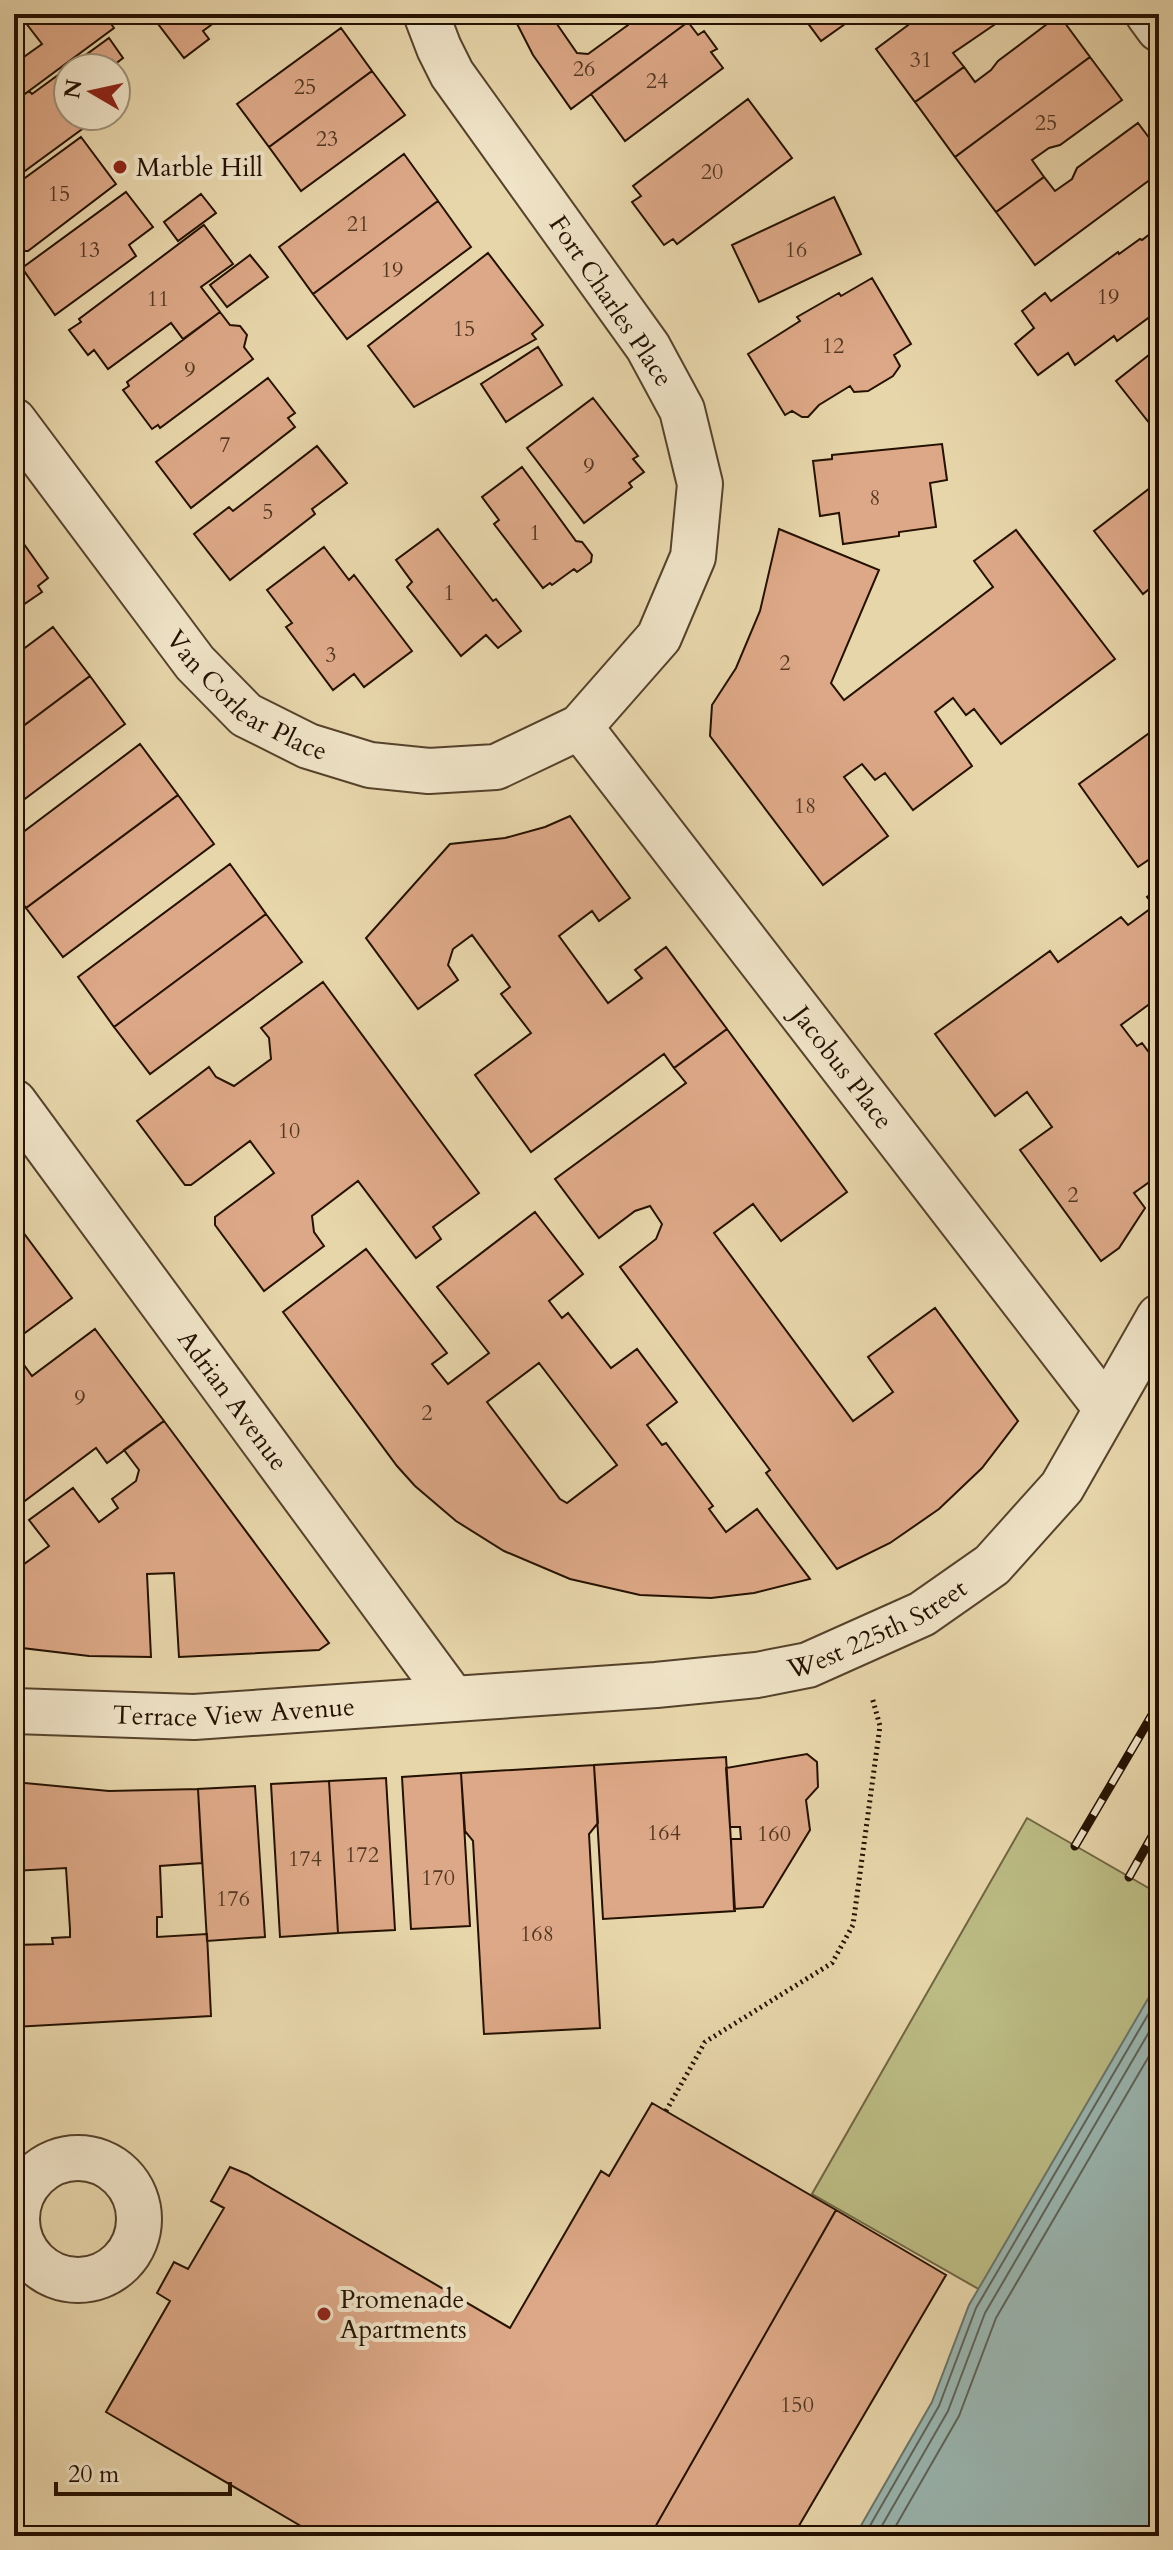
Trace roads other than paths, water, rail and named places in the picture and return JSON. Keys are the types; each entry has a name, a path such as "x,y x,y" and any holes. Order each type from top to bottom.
{"street":[{"name":"Fort Charles Place","path":"426,14 452,74 648,347 682,410 700,484 693,557 659,637 580,727"},
{"path":"1148,14 1159,29"},
{"name":"Van Corlear Place","path":"14,421 195,663 246,715 308,746 370,765 429,771 496,767 580,727"},
{"name":"Jacobus Place","path":"580,727 1105,1407"},
{"name":"Adrian Avenue","path":"14,1102 453,1699"},
{"name":"West 225th Street","path":"453,1699 757,1675 808,1665 922,1614 992,1565 1062,1487 1159,1317"},
{"name":"Terrace View Avenue","path":"14,1711 194,1717 453,1699"}],"water":[{"path":"1159,1980 1159,2536 855,2536 932,2402 969,2305"}],"railway":[{"path":"1075,1846 1159,1703"},
{"path":"1129,1877 1159,1824"}],"place":[{"name":"Marble Hill","path":"120,167"},
{"name":"Promenade Apartments","path":"324,2314"}]}
